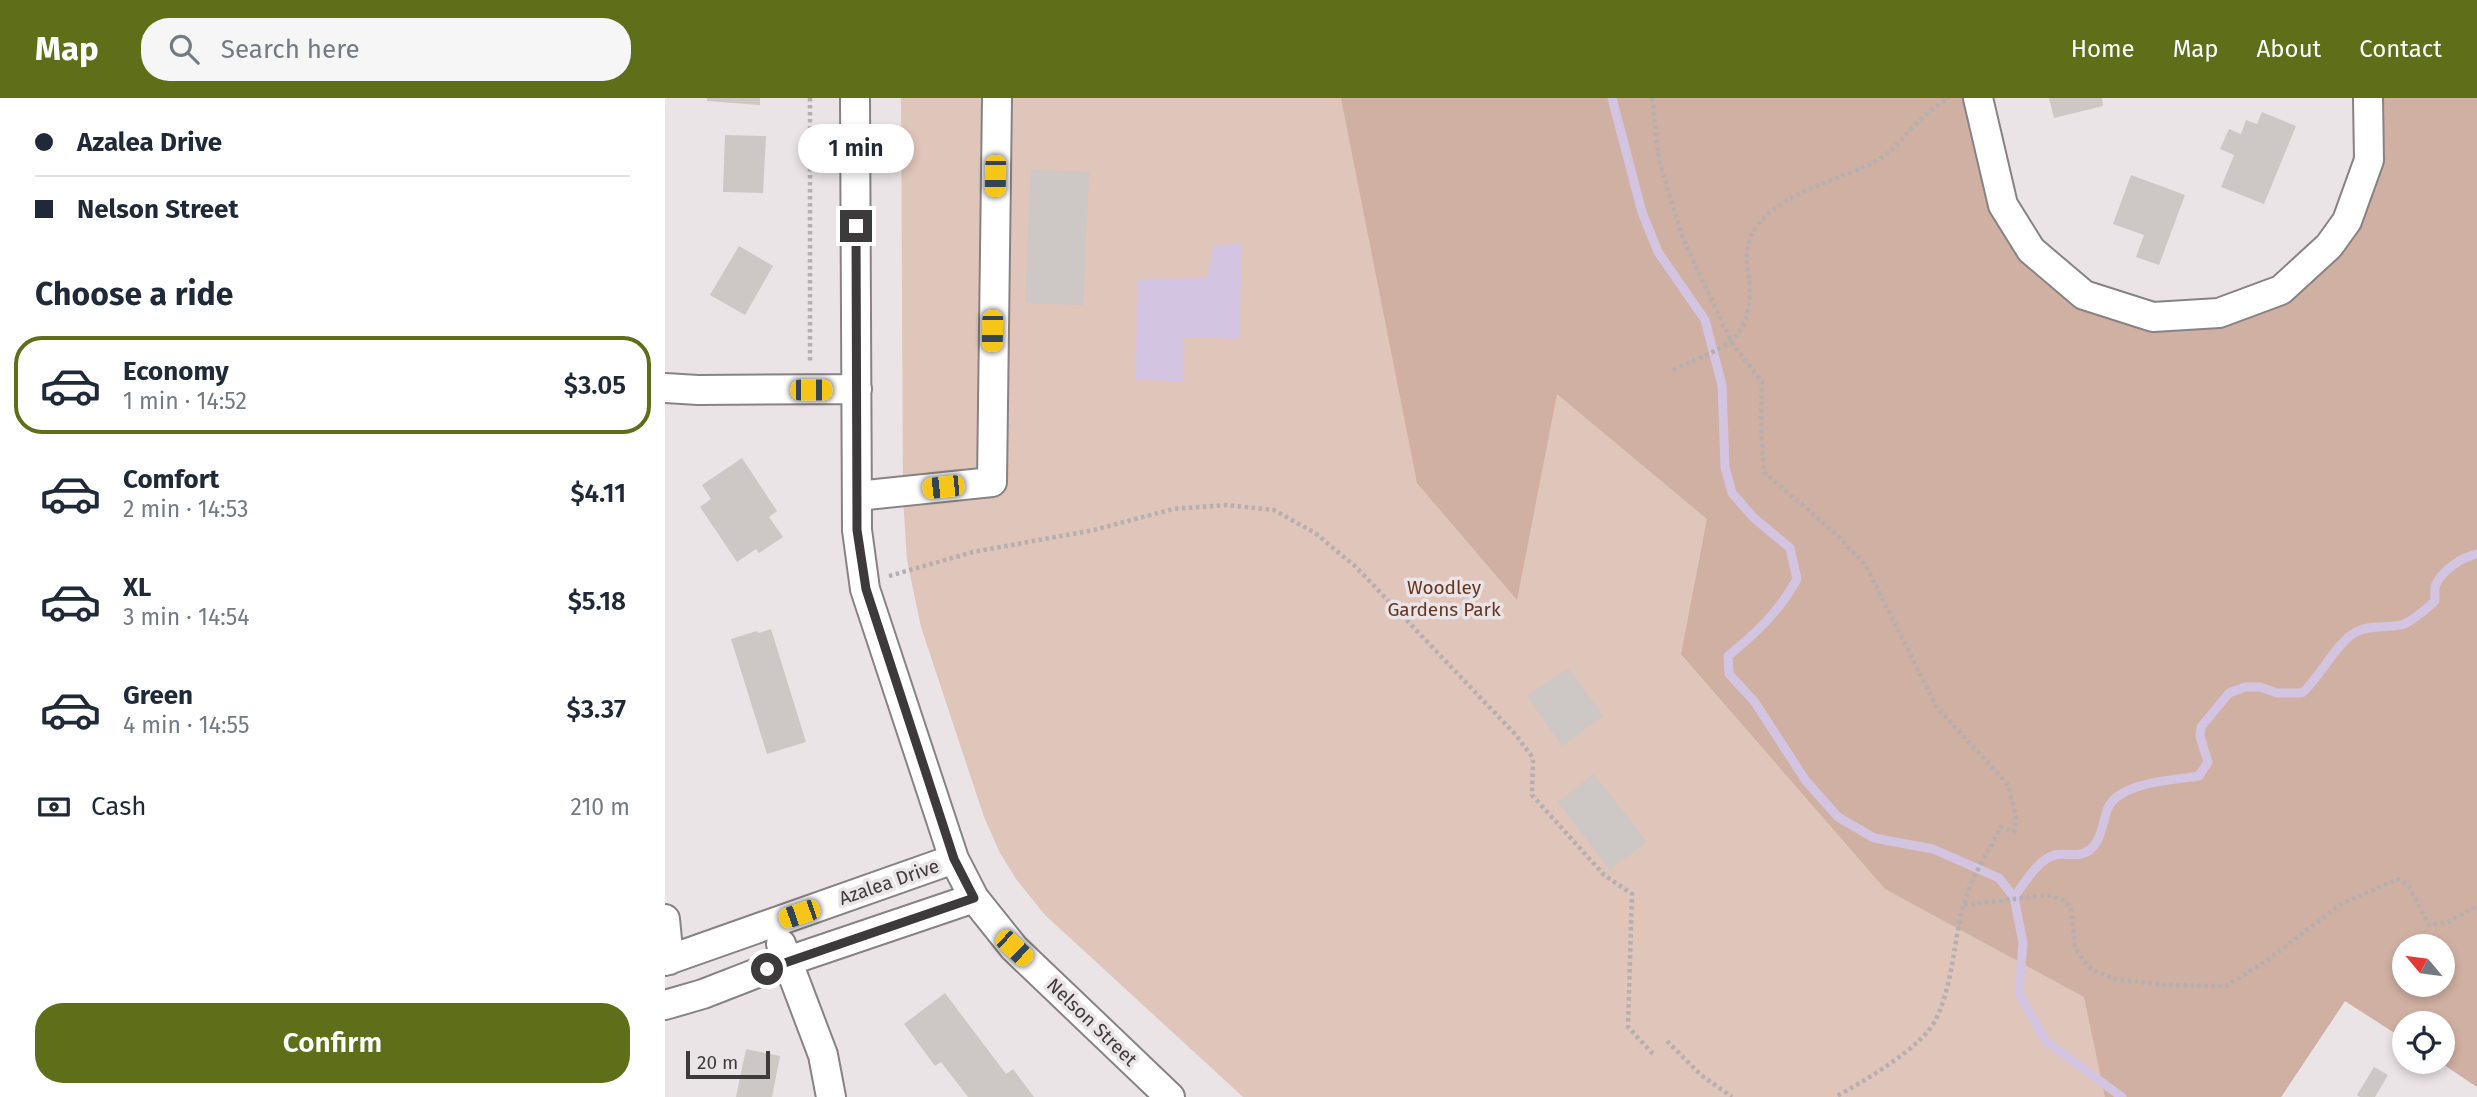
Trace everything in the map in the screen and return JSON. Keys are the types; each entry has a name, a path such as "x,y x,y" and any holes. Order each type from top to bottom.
{"street":[{"name":"Nelson Street","path":"855,98 857,530 865,582 954,859 974,898 1014,948 1171,1097"},
{"path":"857,496 992,482 997,98"},
{"path":"1978,98 2003,205 2031,250 2084,295 2153,317 2219,313 2281,290 2329,246 2347,221 2369,160 2368,98"},
{"path":"665,388 857,390"},
{"name":"Azalea Drive","path":"667,961 954,859"},
{"path":"665,1005 703,995 788,961 974,898"},
{"path":"665,919 667,961"},
{"path":"773,923 823,1055 831,1097"}],"path":[{"path":"810,98 811,390"},
{"path":"1652,98 1659,160 1683,239 1732,342 1762,382 1764,472 1836,534 1865,566 1936,706 2008,785 2016,816 2014,831 2001,827 1967,894 1949,977 1935,1021 1918,1042 1861,1083 1835,1097"},
{"path":"1673,370 1732,342 1744,326 1751,297 1746,261 1751,233 1775,207 1876,161 1895,148 1915,124 1948,98"},
{"path":"865,582 973,552 1094,530 1173,509 1226,505 1274,510 1315,533 1356,567 1515,734 1533,758 1532,795 1604,875 1632,894 1628,1027 1653,1054"},
{"path":"1965,905 2047,895 2063,900 2071,908 2075,948 2091,969 2114,979 2166,985 2226,986 2269,959 2341,904 2398,879 2408,885 2428,925 2446,923 2477,906"},
{"path":"1667,1041 1701,1075 1732,1097"}],"green space":[{"name":"Woodley Gardens Park","path":"901,98 1938,98 1960,190 2193,359 2477,98 2477,1087 2455,1072 2455,1011 2392,1011 2392,1031 2345,1001 2281,1097 1243,1097 1045,915 1016,879 999,851 984,817 921,627 907,560 903,498"}],"shaded area":[{"path":"1341,98 1978,98 2031,250 2153,317 2281,290 2347,221 2368,98 2477,98 2477,1087 2455,1072 2455,1011 2392,1011 2392,1031 2345,1001 2281,1097 2105,1097 2084,997 1885,889 1681,654 1707,519 1557,394 1517,600 1417,483"},
{"path":"1242,243 1239,339 1184,337 1183,382 1136,379 1137,279 1207,278 1213,246"}],"building":[{"path":"707,98 760,98 760,105 707,101"},
{"path":"2049,98 2102,98 2103,106 2054,118"},
{"path":"2262,112 2296,126 2264,204 2221,187 2234,155 2220,149 2229,129 2241,134 2246,120 2257,124"},
{"path":"725,135 766,136 763,193 723,192"},
{"path":"1031,170 1089,172 1083,305 1025,303"},
{"path":"2131,175 2185,195 2159,265 2136,257 2144,235 2113,224"},
{"path":"739,246 773,266 745,315 710,295"},
{"path":"742,458 777,511 769,517 783,537 759,553 756,549 737,562 700,507 711,499 702,485"},
{"path":"771,629 806,742 767,754 731,639"},
{"path":"1569,668 1603,716 1562,746 1527,696"},
{"path":"1594,774 1647,842 1610,870 1558,802"},
{"path":"945,993 1006,1074 1013,1069 1034,1097 968,1097 941,1062 935,1066 904,1024"},
{"path":"746,1049 780,1056 772,1097 736,1097"},
{"path":"2374,1067 2388,1075 2375,1097 2360,1097 2357,1095"}],"waterway":[{"path":"1612,98 1642,212 1658,252 1705,320 1722,385 1725,467 1732,493 1754,518 1790,548 1797,579 1783,602 1766,621 1728,656 1729,674 1754,701 1806,781 1838,817 1874,838 1933,849 1999,878 2014,897 2023,943 2019,993 2046,1041 2122,1097"},
{"path":"2014,897 2032,873 2049,857 2082,854 2091,849 2099,836 2107,810 2122,793 2147,784 2199,776 2208,762 2200,736 2201,727 2229,693 2245,687 2260,687 2277,693 2302,693 2349,637 2374,627 2404,624 2421,614 2435,601 2435,586 2443,574 2459,561 2477,554"}],"route":[{"path":"767,969 974,898 954,859 866,589 857,530 856,226"}]}
